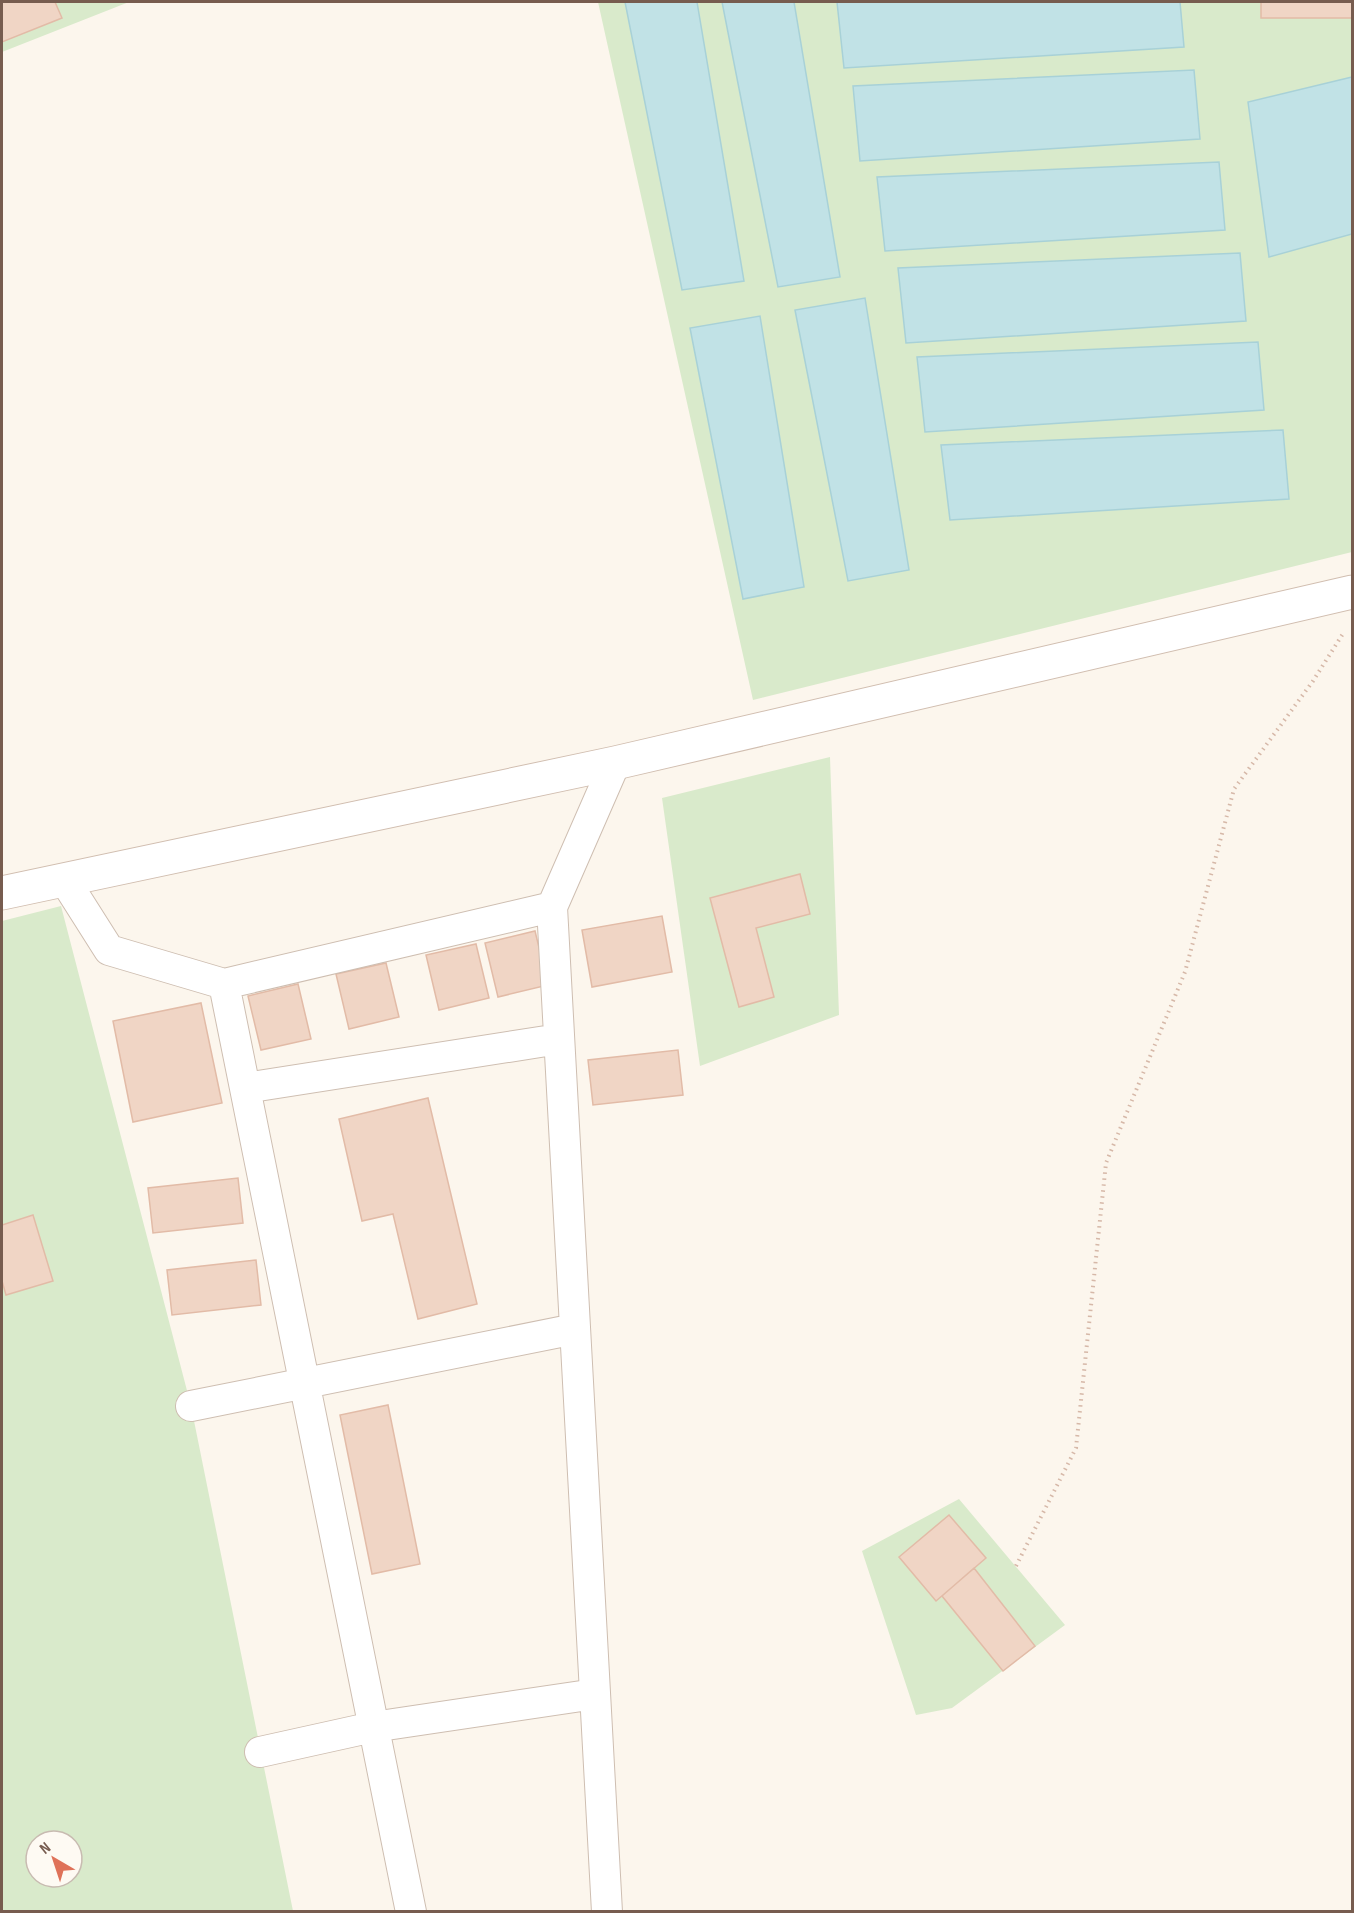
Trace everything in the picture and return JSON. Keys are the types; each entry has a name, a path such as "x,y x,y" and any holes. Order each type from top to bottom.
{"main road":[{"path":"2,892 615,763 1350,593"}],"street":[{"path":"607,1911 552,907 615,763"},
{"path":"64,879 109,950 224,984 552,907"},
{"path":"224,984 411,1911"},
{"path":"245,1088 559,1039"},
{"path":"191,1406 575,1329"},
{"path":"260,1752 373,1727 595,1694"}],"path":[{"path":"1016,1566 1076,1448 1106,1163 1185,972 1234,789 1313,681 1350,624 1350,593"}],"green space":[{"path":"2,2 129,2 2,52"},
{"path":"598,2 1352,2 1352,552 753,700"},
{"path":"830,757 839,1015 700,1066 662,798"},
{"path":"61,906 191,1406 293,1911 2,1912 2,921"},
{"path":"959,1499 1065,1625 952,1708 916,1715 862,1551"}],"water":[{"path":"625,2 697,2 744,281 682,290"},
{"path":"722,2 794,2 840,277 778,287"},
{"path":"837,2 1180,2 1184,47 844,68"},
{"path":"1194,70 1200,139 860,161 853,86"},
{"path":"1352,77 1352,234 1269,257 1248,102"},
{"path":"1219,162 1225,230 885,251 877,177"},
{"path":"1240,253 1246,321 906,343 898,268"},
{"path":"865,298 909,570 848,581 795,310"},
{"path":"760,316 804,587 743,599 690,328"},
{"path":"1258,342 1264,410 925,432 917,357"},
{"path":"1283,430 1289,499 950,520 941,445"}],"building":[{"path":"2,2 55,2 62,18 2,42"},
{"path":"1261,2 1352,2 1352,18 1261,18"},
{"path":"800,874 810,914 756,928 774,997 739,1007 710,898"},
{"path":"662,916 672,972 592,987 582,930"},
{"path":"535,931 548,985 498,997 485,943"},
{"path":"476,944 489,998 439,1010 426,955"},
{"path":"386,963 399,1017 349,1029 336,974"},
{"path":"298,984 311,1039 261,1050 248,996"},
{"path":"201,1003 222,1103 133,1122 113,1021"},
{"path":"678,1050 683,1095 593,1105 588,1060"},
{"path":"428,1098 477,1304 418,1319 393,1214 362,1221 339,1119"},
{"path":"238,1178 243,1223 153,1233 148,1188"},
{"path":"33,1215 53,1281 6,1295 2,1281 2,1225"},
{"path":"256,1260 261,1305 172,1315 167,1270"},
{"path":"388,1405 420,1564 372,1574 340,1415"},
{"path":"949,1515 986,1558 936,1601 899,1557"},
{"path":"974,1568 1035,1646 1003,1671 942,1596"}]}
